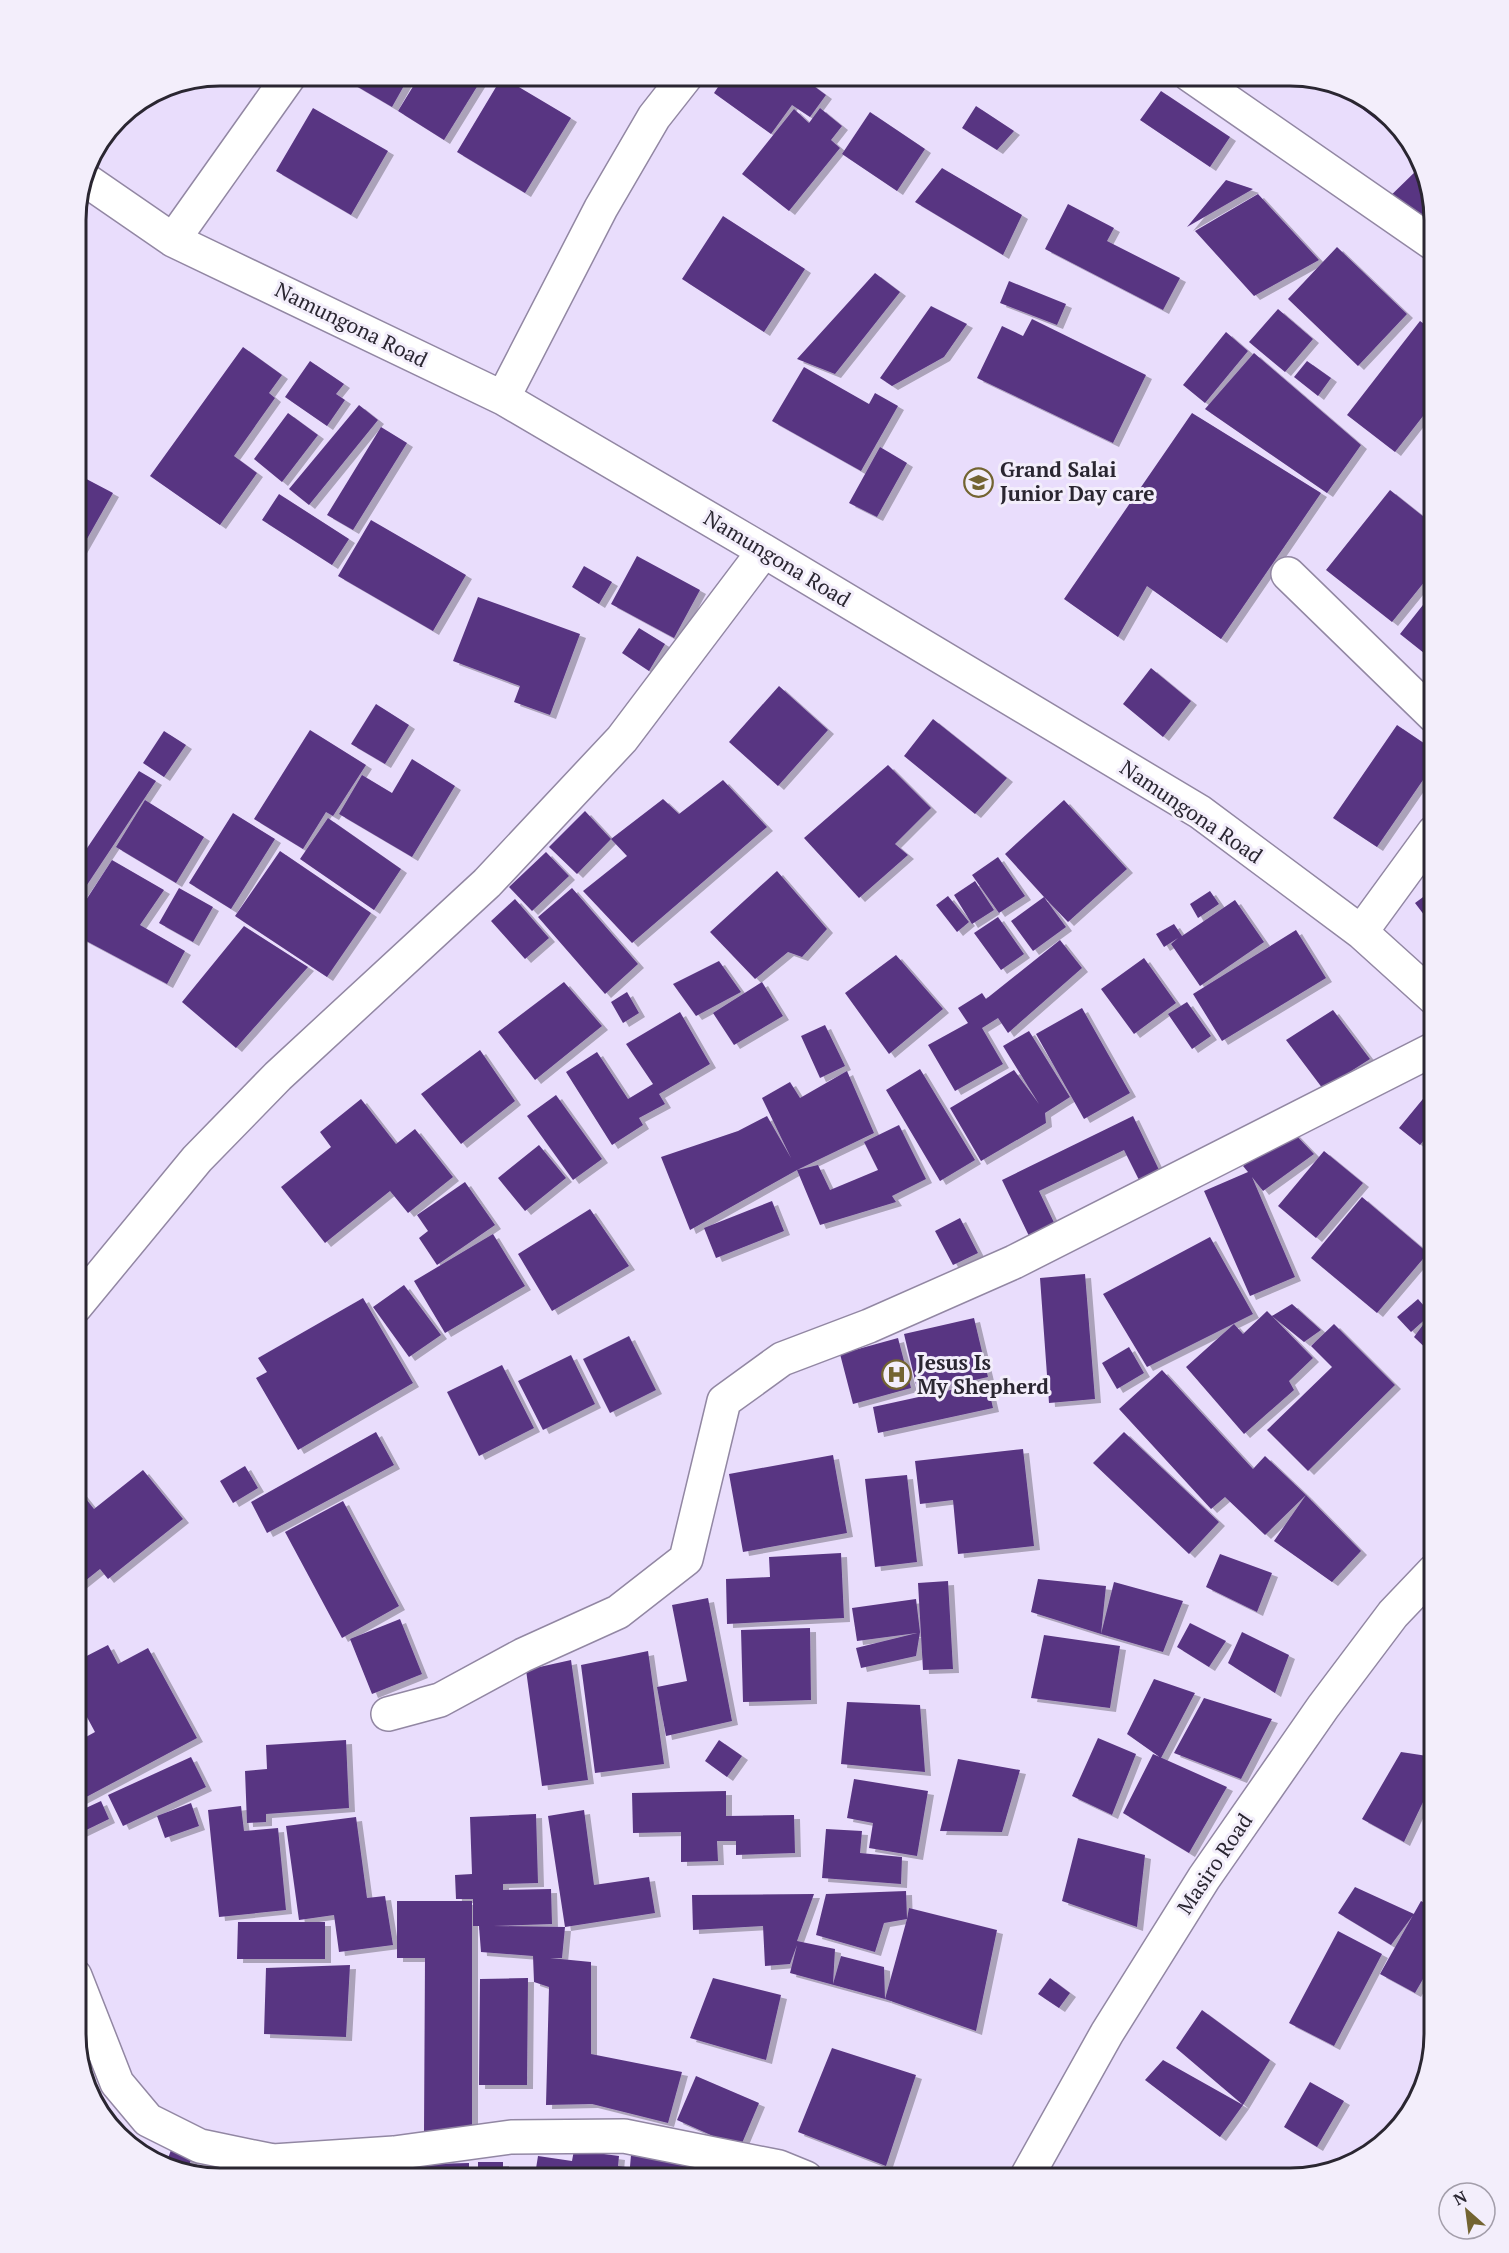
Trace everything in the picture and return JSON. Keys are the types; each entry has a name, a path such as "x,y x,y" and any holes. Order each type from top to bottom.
{"street":[{"path":"173,240 283,85"},
{"path":"503,398 601,208 654,117 679,85"},
{"path":"1206,86 1424,237"},
{"name":"Namungona Road","path":"91,183 173,240 503,398 1200,812 1361,932 1424,989"},
{"path":"85,1294 197,1159 278,1076 487,883 622,739 764,551"},
{"path":"1288,574 1424,706"},
{"path":"1361,932 1424,846"},
{"path":"387,1714 440,1700 523,1655 618,1612 686,1559 724,1401 782,1359 869,1326 1014,1262 1424,1053"},
{"name":"Masiro Road","path":"1032,2168 1107,2033 1204,1878 1330,1697 1393,1614 1424,1581"},
{"path":"85,2002 117,2083 148,2120 200,2146 273,2161 394,2153 511,2136 624,2136 780,2168"}],"building":[{"path":"355,85 404,85 392,107"},
{"path":"414,85 478,85 444,140 398,111"},
{"path":"497,85 516,85 571,118 525,193 457,152"},
{"path":"719,85 813,86 826,95 810,117 792,105 771,134 714,93"},
{"path":"1161,91 1230,137 1210,167 1140,120"},
{"path":"1352,101 1364,108 1387,128"},
{"path":"976,106 1014,131 997,150 962,128"},
{"path":"313,108 388,151 351,215 276,171"},
{"path":"820,108 842,126 831,140 840,148 789,211 742,174 794,109 809,123"},
{"path":"870,112 925,149 897,191 842,154"},
{"path":"942,168 1022,215 1003,255 915,202"},
{"path":"1415,172 1422,202 1424,231 1378,208"},
{"path":"1226,180 1253,189 1187,227"},
{"path":"1258,194 1319,260 1254,296 1195,231"},
{"path":"1068,204 1114,228 1107,241 1180,278 1163,310 1045,249"},
{"path":"723,216 805,269 764,332 682,279"},
{"path":"1337,247 1407,314 1358,366 1288,299"},
{"path":"875,273 900,292 835,374 797,359"},
{"path":"1009,281 1066,304 1057,325 1000,303"},
{"path":"931,306 967,324 944,357 892,386 880,378"},
{"path":"1278,309 1313,339 1285,372 1249,342"},
{"path":"1032,319 1146,375 1113,443 977,378 1002,326 1023,336"},
{"path":"1420,321 1424,324 1424,415 1395,452 1347,415"},
{"path":"1226,332 1248,351 1205,403 1183,385"},
{"path":"243,347 282,375 269,393 275,398 234,456 257,473 220,525 150,476"},
{"path":"1254,353 1361,445 1327,493 1205,409"},
{"path":"310,361 344,384 336,394 345,400 327,426 285,397"},
{"path":"1307,361 1331,378 1318,396 1294,377"},
{"path":"804,367 869,404 875,393 898,406 861,471 772,421"},
{"path":"359,405 378,420 309,505 289,489"},
{"path":"288,413 318,435 282,482 254,459"},
{"path":"1192,413 1321,493 1221,639 1147,586 1118,637 1064,599"},
{"path":"381,427 407,443 353,530 327,515"},
{"path":"880,447 907,463 877,517 849,503"},
{"path":"86,479 113,493 86,541"},
{"path":"1390,490 1424,517 1424,582 1392,622 1326,570"},
{"path":"279,494 349,539 332,565 262,520"},
{"path":"371,520 466,575 433,631 338,576"},
{"path":"637,556 700,590 674,638 611,604"},
{"path":"584,566 612,582 599,604 572,587"},
{"path":"478,597 580,634 550,715 514,702 520,686 453,661"},
{"path":"1424,604 1424,653 1400,634"},
{"path":"639,628 665,644 649,671 622,653"},
{"path":"1151,668 1191,701 1163,737 1123,704"},
{"path":"779,686 828,730 778,786 729,742"},
{"path":"376,704 409,725 385,764 351,744"},
{"path":"933,719 1007,778 975,814 904,756"},
{"path":"1397,725 1424,743 1424,779 1377,847 1333,818"},
{"path":"310,730 366,765 333,816 326,812 303,849 254,819"},
{"path":"164,731 186,745 164,777 143,763"},
{"path":"412,759 455,786 412,857 339,814 362,775 392,793"},
{"path":"888,765 931,808 895,844 908,855 859,898 804,838"},
{"path":"139,771 156,781 86,887 86,850"},
{"path":"723,780 767,827 632,943 583,891 627,856 611,839 663,799 679,814"},
{"path":"145,800 204,837 176,883 116,847"},
{"path":"1064,800 1127,869 1068,922 1005,854"},
{"path":"585,811 611,839 577,874 549,847"},
{"path":"233,813 275,839 231,909 189,883"},
{"path":"328,818 401,869 374,910 300,859"},
{"path":"280,851 371,913 327,977 235,916"},
{"path":"546,852 569,876 532,911 509,887"},
{"path":"998,857 1025,896 999,913 972,875"},
{"path":"112,860 164,890 140,925 185,951 167,984 86,941 86,901"},
{"path":"777,871 827,929 802,957 788,952 755,979 710,932"},
{"path":"975,881 994,910 972,924 954,895"},
{"path":"179,888 213,907 193,942 159,923"},
{"path":"572,888 638,964 605,994 538,917"},
{"path":"1210,891 1219,904 1198,918 1190,904"},
{"path":"948,896 969,922 957,932 936,905"},
{"path":"1424,896 1424,915 1415,903"},
{"path":"1044,897 1066,927 1033,951 1011,921"},
{"path":"515,899 549,938 525,959 491,921"},
{"path":"1235,900 1264,942 1200,986 1171,944 1178,938 1164,947 1156,934 1174,924 1182,936"},
{"path":"998,917 1024,954 1001,970 974,933"},
{"path":"244,926 308,967 236,1048 182,1002"},
{"path":"1296,930 1326,978 1222,1041 1193,994"},
{"path":"1060,940 1082,968 1008,1033 998,1018 982,1028 1003,1064 955,1091 928,1045 968,1023 958,1008 982,993 986,999"},
{"path":"896,955 943,1009 889,1054 845,993"},
{"path":"1144,958 1176,1003 1134,1034 1101,989"},
{"path":"719,961 741,992 696,1016 673,984"},
{"path":"564,982 602,1026 535,1080 498,1032"},
{"path":"762,982 783,1016 734,1045 713,1013"},
{"path":"627,992 639,1013 623,1023 611,1002"},
{"path":"1187,1002 1211,1036 1192,1049 1168,1014"},
{"path":"1082,1008 1130,1093 1084,1119 1036,1034"},
{"path":"1333,1010 1370,1059 1323,1089 1286,1040"},
{"path":"680,1012 710,1064 659,1094 665,1104 639,1118 643,1125 612,1145 566,1072 597,1052 628,1099 653,1084 626,1044"},
{"path":"825,1025 845,1066 820,1078 801,1036"},
{"path":"1029,1031 1070,1097 1045,1113 1046,1123 981,1161 950,1108 1014,1070 1039,1104 1003,1046"},
{"path":"480,1050 515,1101 461,1144 421,1094"},
{"path":"920,1069 975,1160 940,1181 886,1090"},
{"path":"847,1071 874,1133 797,1170 690,1230 661,1157 738,1131 767,1116 791,1158 762,1098 790,1082 800,1098"},
{"path":"556,1095 602,1159 573,1180 527,1116"},
{"path":"1424,1098 1424,1140 1420,1145 1399,1128"},
{"path":"361,1099 396,1144 415,1129 453,1177 408,1213 390,1191 325,1243 281,1187 331,1147 320,1132"},
{"path":"1133,1116 1161,1174 1141,1184 1124,1150 1039,1191 1058,1231 1029,1236 1002,1180"},
{"path":"899,1125 926,1179 892,1196 896,1202 820,1225 797,1170 818,1165 830,1190 878,1170 864,1142"},
{"path":"1292,1131 1314,1154 1263,1191 1252,1177 1295,1277 1250,1296 1204,1191 1248,1172 1243,1166"},
{"path":"539,1145 566,1178 525,1211 498,1178"},
{"path":"1324,1151 1363,1183 1316,1238 1278,1206"},
{"path":"465,1182 495,1225 437,1265 419,1238 428,1231 417,1215"},
{"path":"1362,1197 1424,1250 1424,1258 1377,1313 1311,1258"},
{"path":"772,1201 784,1231 716,1258 704,1228"},
{"path":"590,1209 629,1266 552,1311 518,1254"},
{"path":"960,1218 978,1253 953,1265 935,1231"},
{"path":"493,1234 525,1286 445,1333 414,1281"},
{"path":"1210,1237 1253,1314 1147,1367 1103,1294"},
{"path":"1085,1274 1095,1399 1049,1403 1040,1278"},
{"path":"404,1285 441,1335 409,1357 373,1307"},
{"path":"363,1298 413,1383 298,1450 256,1378 267,1372 258,1358"},
{"path":"1418,1299 1424,1306 1424,1320 1411,1332 1397,1317"},
{"path":"1292,1304 1321,1330 1304,1342 1272,1316"},
{"path":"1267,1311 1313,1358 1289,1381 1294,1390 1244,1434 1186,1367 1234,1324 1243,1334"},
{"path":"974,1318 988,1377 918,1393 904,1334"},
{"path":"1424,1323 1424,1346 1414,1337"},
{"path":"1334,1324 1395,1385 1308,1471 1267,1430 1332,1367 1311,1346"},
{"path":"629,1336 656,1390 610,1413 583,1359"},
{"path":"898,1338 911,1388 853,1404 840,1354"},
{"path":"1129,1347 1144,1373 1117,1389 1102,1363"},
{"path":"571,1355 595,1404 543,1430 518,1381"},
{"path":"502,1365 534,1428 479,1456 447,1392"},
{"path":"1162,1370 1253,1469 1265,1456 1306,1495 1265,1535 1225,1497 1211,1509 1119,1409"},
{"path":"987,1382 993,1408 878,1433 873,1407"},
{"path":"376,1432 394,1465 267,1533 251,1502"},
{"path":"1124,1432 1219,1522 1189,1554 1093,1463"},
{"path":"1023,1449 1034,1546 958,1554 953,1500 920,1504 915,1461"},
{"path":"833,1455 847,1533 743,1552 729,1474"},
{"path":"245,1466 258,1488 233,1503 220,1481"},
{"path":"143,1470 183,1519 108,1579 100,1569 85,1581 85,1498 94,1509"},
{"path":"907,1475 917,1562 875,1567 865,1479"},
{"path":"1306,1495 1361,1551 1332,1582 1274,1541"},
{"path":"343,1501 399,1606 342,1638 285,1532"},
{"path":"841,1553 844,1618 727,1624 726,1579 770,1577 769,1557"},
{"path":"1220,1554 1272,1573 1257,1612 1206,1587"},
{"path":"1038,1579 1106,1586 1101,1634 1031,1612"},
{"path":"948,1581 953,1669 923,1670 918,1583"},
{"path":"1114,1582 1183,1601 1163,1652 1101,1634"},
{"path":"708,1598 732,1721 666,1736 657,1687 687,1681 672,1605"},
{"path":"916,1599 920,1632 916,1656 861,1668 856,1648 917,1633 857,1641 852,1608"},
{"path":"400,1619 422,1674 372,1694 350,1639"},
{"path":"1190,1623 1226,1641 1209,1667 1177,1647"},
{"path":"810,1628 811,1700 743,1702 741,1630"},
{"path":"1242,1632 1289,1655 1275,1693 1228,1663"},
{"path":"1044,1635 1120,1646 1110,1708 1031,1698"},
{"path":"108,1645 118,1664 148,1648 197,1738 85,1798 85,1737 95,1732 85,1714 85,1657"},
{"path":"648,1651 664,1764 595,1773 581,1665"},
{"path":"571,1660 588,1780 542,1786 526,1670"},
{"path":"1154,1679 1195,1693 1161,1758 1127,1734"},
{"path":"1204,1698 1272,1719 1241,1779 1174,1753"},
{"path":"847,1702 920,1705 925,1772 841,1764"},
{"path":"1098,1738 1136,1754 1112,1815 1072,1796"},
{"path":"346,1740 349,1808 266,1814 266,1822 247,1823 245,1771 267,1769 266,1745"},
{"path":"719,1740 742,1756 727,1777 705,1761"},
{"path":"1401,1752 1424,1755 1424,1800 1404,1842 1362,1819"},
{"path":"1153,1754 1227,1787 1189,1853 1123,1813"},
{"path":"191,1757 206,1787 123,1826 108,1795"},
{"path":"958,1759 1020,1770 1002,1832 940,1831"},
{"path":"854,1779 928,1791 917,1856 869,1848 873,1823 847,1818"},
{"path":"726,1791 726,1816 794,1815 795,1853 736,1855 736,1841 717,1841 718,1861 681,1862 681,1832 633,1833 632,1793"},
{"path":"101,1801 109,1819 85,1831 85,1808"},
{"path":"191,1803 199,1826 165,1838 157,1816"},
{"path":"241,1806 244,1831 278,1828 286,1910 219,1917 208,1810"},
{"path":"584,1810 594,1885 649,1877 655,1913 565,1927 548,1816"},
{"path":"536,1814 538,1883 503,1884 503,1890 551,1889 552,1924 493,1926 565,1927 562,1958 550,1958 591,1962 591,2054 682,2072 668,2123 592,2104 546,2105 549,1987 534,1982 533,1956 481,1952 479,1926 473,1926 473,1899 456,1899 455,1875 472,1874 470,1817"},
{"path":"356,1817 367,1898 385,1896 393,1945 339,1952 334,1915 299,1920 286,1826"},
{"path":"826,1829 862,1831 860,1853 902,1857 901,1884 822,1878"},
{"path":"1078,1838 1145,1855 1137,1927 1062,1901"},
{"path":"1355,1887 1414,1914 1391,1945 1338,1913"},
{"path":"906,1891 907,1919 884,1923 875,1952 816,1935 826,1894"},
{"path":"814,1894 797,1941 835,1949 833,1984 841,1956 884,1967 885,1999 790,1973 797,1945 790,1964 765,1966 763,1926 693,1930 692,1895"},
{"path":"397,1901 472,1901 472,2132 424,2133 425,1958 397,1958"},
{"path":"1421,1901 1424,1903 1424,1977 1415,1993 1380,1974"},
{"path":"909,1908 997,1930 976,2031 885,1999"},
{"path":"238,1922 325,1922 325,1959 237,1959"},
{"path":"1338,1931 1382,1954 1334,2046 1289,2023"},
{"path":"350,1965 346,2037 264,2034 266,1968"},
{"path":"528,1978 527,2085 479,2085 480,1979"},
{"path":"713,1978 781,1995 766,2060 690,2038"},
{"path":"1050,1978 1070,1993 1059,2008 1038,1994"},
{"path":"1202,2010 1270,2060 1243,2105 1176,2048"},
{"path":"832,2048 916,2075 886,2166 798,2132"},
{"path":"1163,2060 1243,2105 1220,2137 1145,2080"},
{"path":"696,2076 759,2103 740,2148 677,2120"},
{"path":"1310,2082 1344,2101 1317,2147 1284,2127"},
{"path":"171,2150 192,2157 190,2164 168,2157"},
{"path":"574,2150 619,2156 618,2166 626,2167 536,2167 538,2156 572,2161"},
{"path":"631,2155 703,2167 630,2167"},
{"path":"478,2162 503,2162 503,2167 478,2167"},
{"path":"469,2163 469,2167 405,2167"}],"place":[{"name":"Grand Salai Junior Day care","path":"979,482"},
{"name":"Jesus Is My Shepherd","path":"896,1375"}]}
